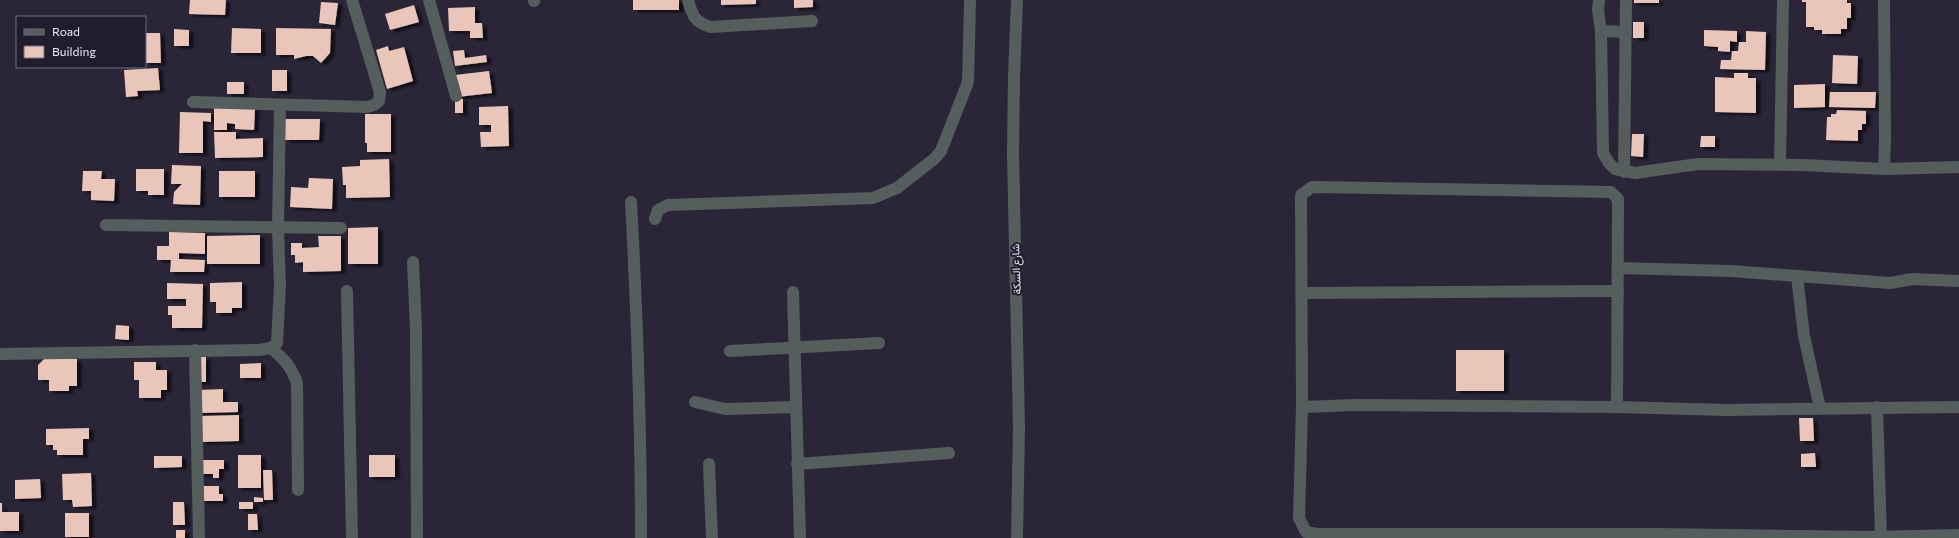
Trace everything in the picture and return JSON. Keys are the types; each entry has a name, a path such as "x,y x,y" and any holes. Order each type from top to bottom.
{"street":[{"path":"193,102 367,107 374,105 379,101 380,92 352,0"},
{"path":"429,0 456,96"},
{"path":"688,0 692,15 696,21 702,25 711,27 812,21"},
{"path":"655,219 658,210 668,205 873,198 897,188 941,151 963,95 968,82 970,0"},
{"name":"شارع السكة","path":"1017,0 1013,154 1018,404 1017,538"},
{"path":"1599,0 1598,10 1601,31 1603,153 1609,163 1616,169 1624,172 1636,173 1698,164 1780,164 1884,169 1959,167"},
{"path":"1624,172 1626,0"},
{"path":"1780,164 1783,0"},
{"path":"1884,0 1884,169"},
{"path":"1601,31 1626,32"},
{"path":"0,354 259,350 271,348 277,344 279,335 278,228 280,105"},
{"path":"1617,407 1618,199 1611,192 1312,187 1301,195 1302,407 1299,518 1306,532 1317,534 1651,534 1881,537 1959,535"},
{"path":"631,202 636,288 640,437 640,538"},
{"path":"106,225 341,228"},
{"path":"413,262 416,329 417,538"},
{"path":"1618,268 1731,271 1890,283 1913,279 1959,281"},
{"path":"1797,276 1804,336 1820,408"},
{"path":"347,291 352,538"},
{"path":"1302,293 1618,291"},
{"path":"793,292 800,538"},
{"path":"730,351 879,344"},
{"path":"271,348 286,360 292,368 297,383 298,490"},
{"path":"195,350 199,538"},
{"path":"696,402 725,409 796,407"},
{"path":"1302,407 1355,405 1617,407 1725,410 1959,407"},
{"path":"1877,407 1881,537"},
{"path":"797,464 949,453"},
{"path":"709,464 712,538"}],"building":[{"path":"190,0 226,0 225,15 189,14"},
{"path":"633,0 679,0 679,10 633,10"},
{"path":"721,0 756,0 756,4 721,5"},
{"path":"794,0 813,0 813,7 794,8"},
{"path":"1634,0 1659,0 1659,3 1634,3"},
{"path":"1802,0 1847,0 1847,3 1851,3 1851,18 1847,18 1847,29 1841,29 1841,34 1822,34 1822,30 1814,30 1814,27 1806,27 1806,2 1802,2"},
{"path":"321,2 338,3 335,25 319,23"},
{"path":"414,5 419,22 390,30 385,14"},
{"path":"475,7 475,23 482,23 483,38 470,38 470,31 449,31 448,8"},
{"path":"1633,22 1644,22 1644,38 1633,38"},
{"path":"232,28 261,29 261,53 231,53"},
{"path":"276,28 331,29 330,53 321,63 313,56 294,59 294,55 276,55"},
{"path":"174,29 189,30 189,46 174,46"},
{"path":"1704,30 1737,31 1737,42 1730,41 1730,52 1718,51 1718,47 1704,46"},
{"path":"1746,31 1766,32 1765,70 1720,69 1721,60 1731,60 1732,51 1738,51 1739,42 1746,42"},
{"path":"146,33 160,33 161,63 146,63"},
{"path":"388,46 389,51 404,47 413,81 387,89 376,50"},
{"path":"464,50 465,58 486,55 487,62 455,66 453,51"},
{"path":"1833,55 1858,56 1857,84 1832,83"},
{"path":"158,68 160,90 137,91 138,96 126,97 124,70"},
{"path":"272,70 287,70 287,91 272,91"},
{"path":"489,71 492,93 457,97 455,75"},
{"path":"1734,73 1748,73 1748,78 1756,78 1756,113 1715,112 1715,77 1734,78"},
{"path":"227,82 244,82 244,94 227,94"},
{"path":"1825,84 1825,107 1794,108 1794,85"},
{"path":"1830,92 1876,92 1875,108 1829,107"},
{"path":"455,99 463,99 463,113 455,113"},
{"path":"214,106 255,108 254,130 235,129 235,124 227,123 227,130 214,130"},
{"path":"508,106 509,146 481,147 480,132 491,132 491,125 479,125 479,107"},
{"path":"1837,110 1866,111 1866,124 1862,124 1862,130 1858,130 1858,141 1826,140 1827,117 1831,117 1831,114 1836,114"},
{"path":"180,112 211,113 211,122 203,121 203,153 179,153"},
{"path":"365,114 391,114 391,152 367,152 367,143 365,143"},
{"path":"285,119 320,119 319,140 285,140"},
{"path":"214,132 236,132 236,139 263,138 263,157 215,158"},
{"path":"1632,134 1644,134 1643,157 1631,156"},
{"path":"1701,136 1715,136 1715,147 1700,147"},
{"path":"389,159 390,197 346,198 346,185 343,185 342,167 360,166 360,160"},
{"path":"172,165 201,166 200,205 173,204 174,192 182,184 171,184"},
{"path":"136,169 164,169 164,195 148,195 148,191 136,191"},
{"path":"83,171 102,171 101,179 115,179 114,201 91,200 91,191 82,191"},
{"path":"219,171 255,171 255,197 219,197"},
{"path":"309,178 333,179 332,209 290,207 291,187 308,188"},
{"path":"378,227 378,264 348,264 348,228"},
{"path":"169,232 205,233 205,254 179,253 179,259 205,260 204,272 170,272 171,260 157,260 157,246 169,246"},
{"path":"260,235 260,264 207,264 207,236"},
{"path":"318,236 341,236 341,271 303,272 303,262 295,263 295,255 291,255 291,243 302,243 302,248 319,247"},
{"path":"242,282 242,308 232,308 232,313 216,313 216,302 210,302 210,283"},
{"path":"167,283 203,284 202,328 172,328 172,315 168,315 168,306 186,306 186,299 167,299"},
{"path":"116,325 129,326 129,340 115,339"},
{"path":"1456,350 1504,350 1504,391 1456,391"},
{"path":"198,357 206,357 206,382 198,382"},
{"path":"45,358 77,359 77,386 69,386 69,391 49,391 49,380 38,380 38,365"},
{"path":"134,362 156,362 156,370 167,370 167,390 161,390 161,398 139,398 139,380 134,380"},
{"path":"261,363 261,378 240,378 240,364"},
{"path":"223,389 223,402 238,402 238,412 199,413 199,390"},
{"path":"239,415 239,441 201,442 201,416"},
{"path":"1799,418 1813,418 1814,441 1800,441"},
{"path":"89,428 89,439 83,439 83,455 57,455 57,450 53,450 53,445 46,445 46,429"},
{"path":"1815,453 1816,467 1801,467 1801,454"},
{"path":"238,455 261,455 261,488 238,488"},
{"path":"369,455 395,455 395,477 369,477"},
{"path":"154,456 182,456 182,467 154,468"},
{"path":"200,460 224,460 224,469 219,469 219,478 213,478 213,474 200,474"},
{"path":"263,470 272,470 273,500 264,500"},
{"path":"91,473 92,506 73,507 72,500 63,500 62,474"},
{"path":"40,479 41,498 15,499 15,480"},
{"path":"201,486 219,486 219,494 223,494 223,501 202,501"},
{"path":"254,497 263,498 263,502 254,502"},
{"path":"173,502 184,502 185,525 173,525"},
{"path":"239,502 253,502 253,509 239,509"},
{"path":"0,503 2,503 2,512 19,512 19,531 0,531"},
{"path":"65,513 89,513 89,537 65,537"},
{"path":"248,514 257,514 258,530 248,530"},
{"path":"176,530 185,530 185,538 176,538"}]}
